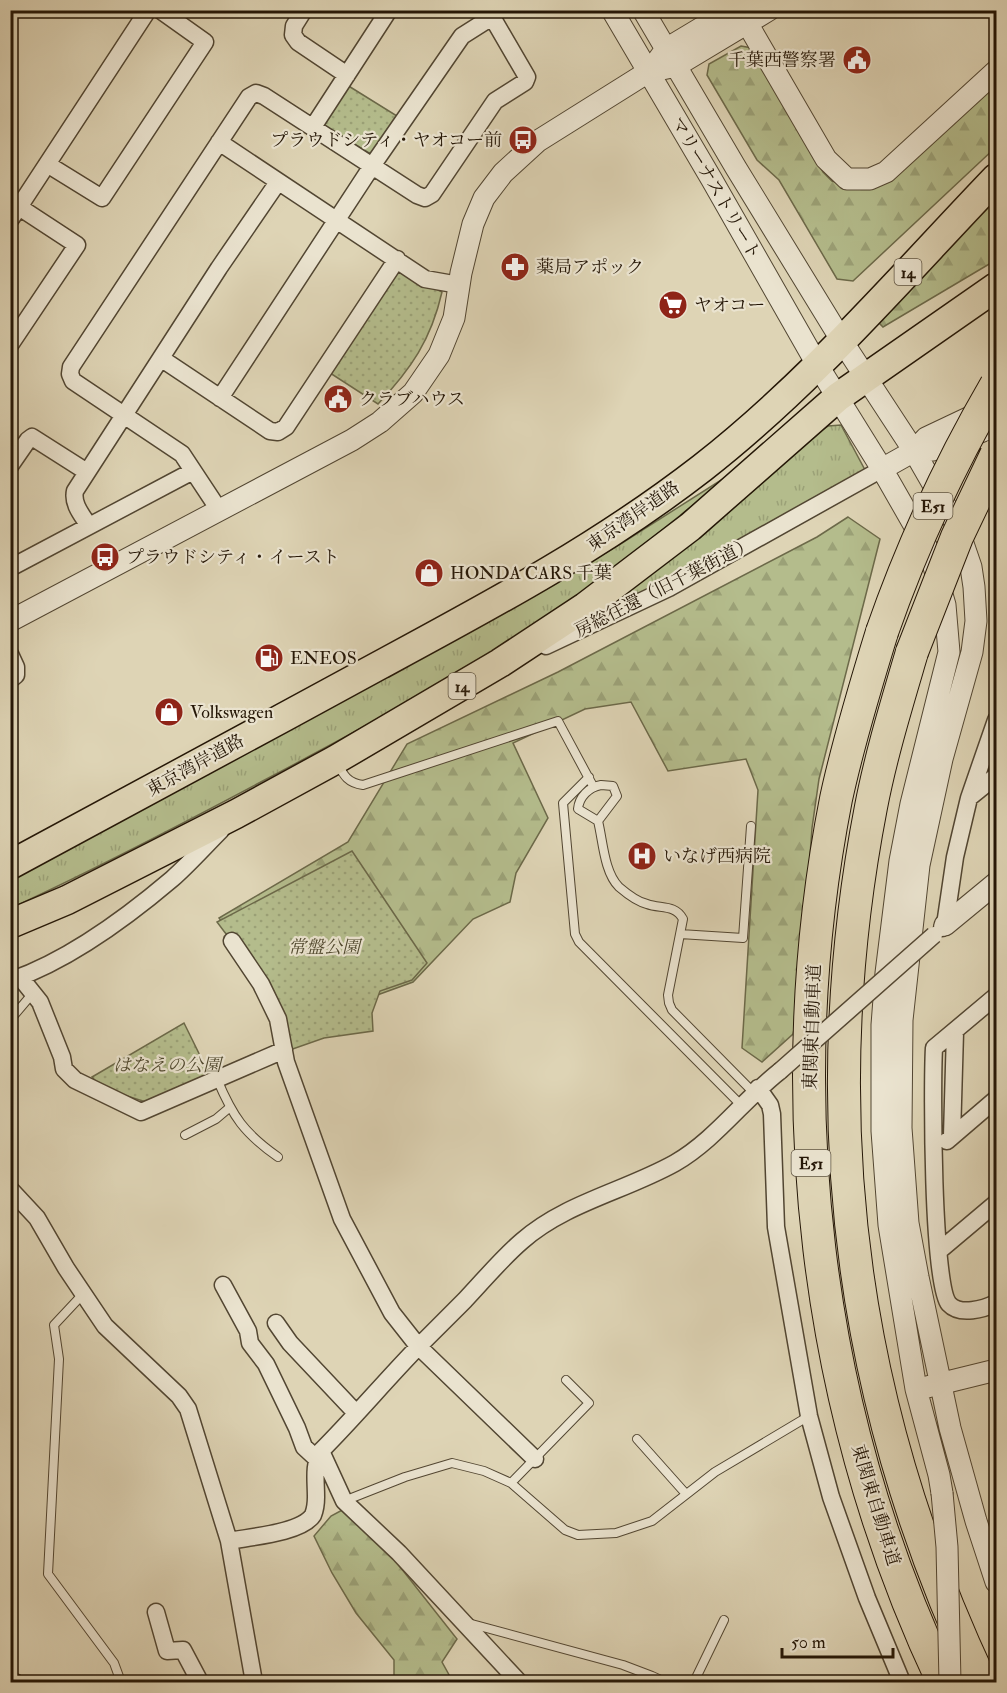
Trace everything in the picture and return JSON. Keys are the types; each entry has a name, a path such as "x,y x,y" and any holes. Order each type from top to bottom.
{"highway":[{"name":"東京湾岸道路","path":"10,864 350,682 566,563 621,526 702,467 797,387 882,301 996,178"},
{"name":"14","path":"10,924 77,894 236,814 442,698 531,643 638,568 690,527 838,397 996,287"},
{"name":"東関東自動車道","path":"943,1683 889,1552 855,1440 828,1314 820,1261 810,1142 809,1055 812,989 826,860 850,740 882,632 925,522 961,448 996,385"},
{"name":"東関東自動車道","path":"981,1683 936,1580 905,1489 890,1436 860,1301 846,1178 843,1052 855,916 871,806 886,741 912,652 957,537 996,455"}],"street":[{"path":"10,345 77,245 15,214 148,10"},
{"path":"48,164 102,198 205,42 160,10"},
{"path":"304,10 294,26 293,35 298,42 347,75"},
{"path":"313,127 389,10"},
{"name":"マリーナストリート","path":"612,10 818,366 882,469 930,553 945,605 949,652 911,804 900,861 886,973 882,1026 882,1131 890,1225 916,1389 942,1493 947,1546 951,1683"},
{"name":"マリーナストリート","path":"643,10 842,341 914,451 957,526 971,567 976,606 972,652 942,759 919,865 902,1020 901,1128 908,1223 950,1428 996,1582"},
{"path":"10,621 352,440 380,422 413,393 439,355 454,318 473,225 484,198 503,173 538,141 671,57 739,17 769,10"},
{"path":"219,510 182,454 73,381 70,374 71,367 249,97 256,93 313,127 372,166 417,195 425,198 432,194 495,101 525,82 527,77 490,14 462,36 372,166 220,398"},
{"path":"739,17 826,159 847,179 870,179 886,172 996,71"},
{"path":"219,142 425,279 459,285"},
{"path":"89,526 76,506 73,498 75,491 219,268 278,182"},
{"path":"162,359 270,431 278,432 286,426 397,259"},
{"path":"882,469 914,451 926,438 996,404"},
{"path":"914,451 933,450 996,426"},
{"path":"10,466 28,440 32,438 87,472"},
{"name":"房総往還（旧千葉街道）","path":"442,698 669,588 882,469"},
{"path":"10,568 193,471"},
{"path":"10,654 16,667 16,675 10,680"},
{"path":"940,930 969,798 996,720"},
{"path":"969,798 996,776"},
{"path":"236,814 173,878 135,909 82,946 15,979 33,993 40,1002 62,1057 64,1069 75,1080 141,1112 284,1050"},
{"path":"229,1541 290,1529 306,1523 314,1514 319,1455 418,1346 521,1241 545,1223 656,1173 691,1152 717,1130 756,1090 996,883"},
{"path":"232,941 261,984 278,1019 286,1062 342,1219 392,1313 418,1346 535,1459"},
{"path":"996,996 934,1048 933,1147 939,1251 945,1298 950,1306 957,1310 977,1310 996,1304"},
{"path":"952,1136 955,1032"},
{"path":"756,1090 770,1105 772,1113 776,1227 809,1416 835,1509 867,1598 902,1683"},
{"path":"933,1147 942,1145 996,1099"},
{"path":"10,1189 37,1218 105,1326 184,1401 229,1541 254,1683"},
{"path":"939,1251 996,1203"},
{"path":"223,1285 248,1331 250,1343 266,1364 304,1447 319,1455 344,1501 399,1553 519,1683"},
{"path":"276,1323 290,1343 356,1413"},
{"path":"916,1389 996,1370"},
{"path":"156,1612 167,1651 183,1650 200,1683"}],"lane":[{"path":"335,760 344,777 352,783 363,785 558,721 593,786"},
{"path":"589,777 563,802 575,934 579,942 741,1105"},
{"path":"598,821 617,796 614,786 601,784 593,786 578,803 578,809 598,821 609,868 618,886 643,903 672,908 683,919 668,996 669,1004 672,1010 756,1090"},
{"path":"680,934 743,938 752,826"},
{"path":"10,1020 33,993"},
{"path":"217,1079 229,1108 255,1140 278,1157"},
{"path":"184,1135 216,1119 229,1108"},
{"path":"83,1294 54,1325 59,1359 48,1574 114,1663 121,1683"},
{"path":"511,1483 590,1403 566,1380"},
{"path":"344,1501 405,1477 452,1463 484,1471 511,1483 565,1530 578,1535 616,1533 652,1521 715,1472 809,1416"},
{"path":"637,1439 686,1494"},
{"path":"694,1683 723,1620"},
{"path":"461,1621 623,1665 665,1683"}],"green space":[{"path":"741,46 752,48 823,172 832,181 852,187 996,82 996,147 853,281 837,279 779,180 757,160 707,75 709,64"},
{"path":"347,85 397,116 374,152 369,153 325,126 324,121"},
{"path":"996,198 996,260 883,327 878,322"},
{"path":"398,270 442,292 432,325 418,353 378,404 330,373"},
{"path":"841,425 865,470 641,594 619,601 618,595 818,432 828,426"},
{"path":"737,470 593,584 474,663 293,765 135,848 11,908 10,881 533,596"},
{"path":"848,517 880,539 819,779 812,828 799,1008 793,1034 762,1062 742,1048 758,790 746,759 668,771 631,702 585,709 513,743 548,818 516,873 510,902 473,919 413,982 380,994 324,1021 286,1009 219,918 348,842 407,744 558,672 817,537"},
{"name":"常盤公園","path":"352,851 427,963 412,980 380,991 372,1013 373,1031 324,1038 287,1051 281,1007 217,922"},
{"name":"はなえの公園","path":"184,1023 210,1076 149,1103 102,1088 92,1077"},
{"path":"346,1508 382,1544 457,1639 442,1662 453,1682 394,1682 394,1660 356,1613 332,1573 314,1536 331,1516"}],"place":[{"name":"千葉西警察署","path":"857,60"},
{"name":"プラウドシティ・ヤオコー前","path":"523,140"},
{"name":"薬局アポック","path":"515,267"},
{"name":"ヤオコー","path":"673,305"},
{"name":"クラブハウス","path":"338,399"},
{"name":"プラウドシティ・イースト","path":"105,557"},
{"name":"HONDA CARS 千葉","path":"429,573"},
{"name":"ENEOS","path":"269,658"},
{"name":"Volkswagen","path":"169,712"},
{"name":"いなげ西病院","path":"642,856"}]}
